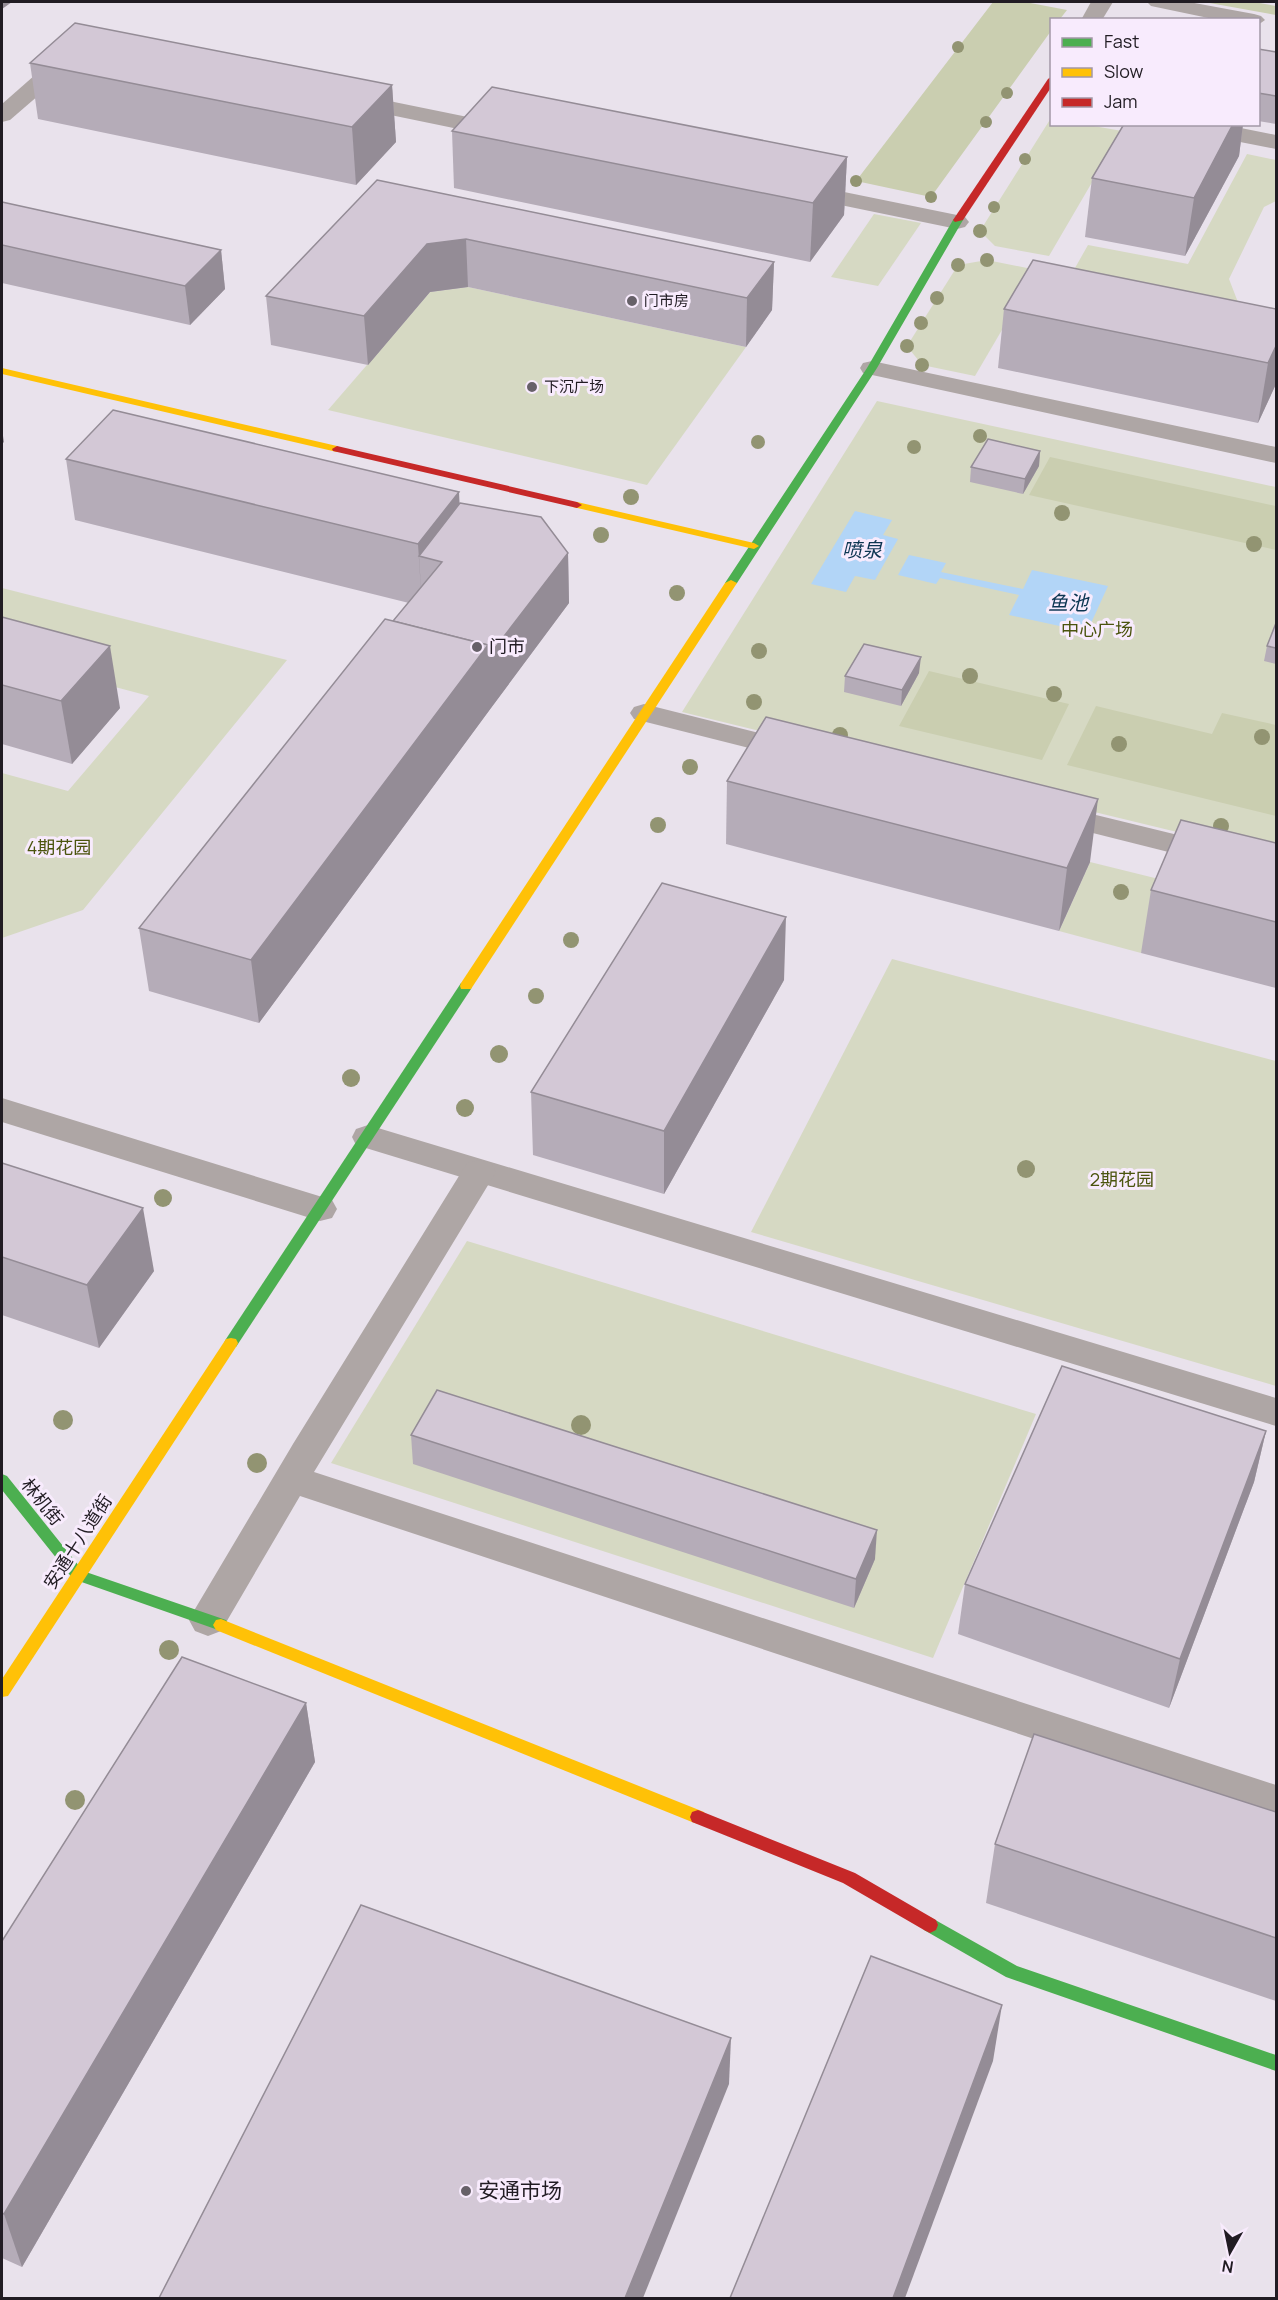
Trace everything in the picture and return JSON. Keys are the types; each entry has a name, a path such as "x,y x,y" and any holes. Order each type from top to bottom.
{"street":[{"path":"1091,18 1102,2"},
{"path":"1158,2 1243,18"},
{"path":"1260,20 1276,24"},
{"path":"2,115 81,47 92,49"},
{"name":"安通十八道街","path":"2,1691 872,368 957,222 1045,99 1050,85"},
{"path":"326,96 525,135"},
{"path":"1195,126 1276,141"},
{"path":"782,187 957,222"},
{"path":"872,368 1276,455"},
{"path":"2,371 754,546"},
{"path":"644,713 828,759"},
{"path":"1023,807 1276,869"},
{"path":"2,1110 320,1209"},
{"path":"368,1137 1276,1412"},
{"path":"208,1620 479,1172"},
{"path":"292,1479 1276,1802"},
{"name":"林机街","path":"2,1480 78,1575"},
{"path":"78,1575 208,1620 849,1878 1012,1972 1276,2063"}],"green space":[{"path":"993,2 1025,2 1067,10 1061,18 1050,18 1050,32 931,197 856,181"},
{"path":"1204,2 1254,2 1276,6 1276,15"},
{"path":"1050,120 1050,126 1094,126 1122,131 1049,256 995,246 980,231"},
{"path":"1247,154 1276,160 1276,201 1264,207 1229,279 1251,336 1058,298 1088,245 1188,264"},
{"path":"874,214 921,223 878,286 831,277"},
{"path":"987,260 1037,270 975,376 922,365 907,346 958,265"},
{"name":"下沉广场","path":"468,287 746,347 647,485 328,410 430,292"},
{"name":"中心广场","path":"877,401 1276,487 1276,856 682,712"},
{"path":"1050,457 1276,506 1276,550 1029,495"},
{"name":"4期花园","path":"2,588 287,660 83,910 2,938 2,773 68,791 149,696 2,657"},
{"path":"929,671 1069,704 1042,760 899,726"},
{"path":"1096,706 1212,734 1222,713 1276,725 1276,816 1067,765"},
{"path":"1090,862 1171,882 1141,953 1059,931"},
{"name":"2期花园","path":"892,959 1276,1061 1276,1386 751,1232"},
{"path":"467,1241 1036,1414 933,1658 331,1463"}],"water":[{"name":"喷泉","path":"855,511 892,520 883,535 898,539 875,580 855,576 846,592 811,584"},
{"name":"鱼池","path":"909,555 946,563 941,572 1023,589 1032,570 1108,586 1087,632 1009,615 1019,595 940,578 936,584 898,575"}],"building":[{"path":"75,23 392,85 352,127 30,63"},
{"path":"1260,49 1276,52 1276,96 1260,93"},
{"path":"492,87 847,157 813,203 452,131"},
{"path":"1123,126 1232,126 1194,198 1092,178"},
{"path":"377,180 774,262 747,298 466,239 427,244 364,316 266,296"},
{"path":"2,202 221,250 185,286 2,245"},
{"path":"1033,260 1276,309 1276,346 1268,363 1004,309"},
{"path":"113,410 459,492 418,544 66,459"},
{"path":"988,439 1040,451 1025,479 971,467"},
{"path":"460,503 541,517 568,553 488,657 488,645 393,621 442,562 419,556"},
{"path":"2,617 110,646 61,701 2,685"},
{"path":"385,619 488,645 251,960 139,928"},
{"path":"1276,623 1276,648 1267,646"},
{"path":"864,644 921,657 902,690 845,676"},
{"path":"766,717 1098,799 1067,868 727,781"},
{"path":"1181,820 1276,843 1276,922 1151,890"},
{"path":"662,883 786,917 664,1131 531,1092"},
{"path":"2,1163 143,1208 87,1285 2,1257"},
{"path":"1062,1366 1266,1431 1180,1659 965,1584"},
{"path":"437,1390 877,1530 856,1579 411,1435"},
{"path":"182,1657 306,1703 4,2214 2,2213 2,1941"},
{"path":"1034,1734 1276,1812 1276,1938 995,1844"},
{"name":"安通市场","path":"361,1905 731,2038 625,2298 159,2298"},
{"path":"871,1956 1002,2005 893,2298 730,2298"}],"traffic: fast":[{"path":"731,583 872,368 958,220"},
{"path":"231,1343 466,986"},
{"path":"2,1480 78,1575 221,1625"},
{"path":"930,1925 1012,1972 1276,2063"}],"traffic: slow":[{"path":"2,371 337,449"},
{"path":"577,505 754,546"},
{"path":"466,986 731,583"},
{"path":"2,1691 231,1343"},
{"path":"221,1625 698,1817"}],"traffic: jam":[{"path":"958,220 1050,82"},
{"path":"337,449 577,505"},
{"path":"698,1817 849,1878 930,1925"}],"place":[{"name":"门市房","path":"632,301"},
{"name":"下沉广场","path":"532,387"},
{"name":"门市","path":"477,647"},
{"name":"安通市场","path":"466,2191"}]}
